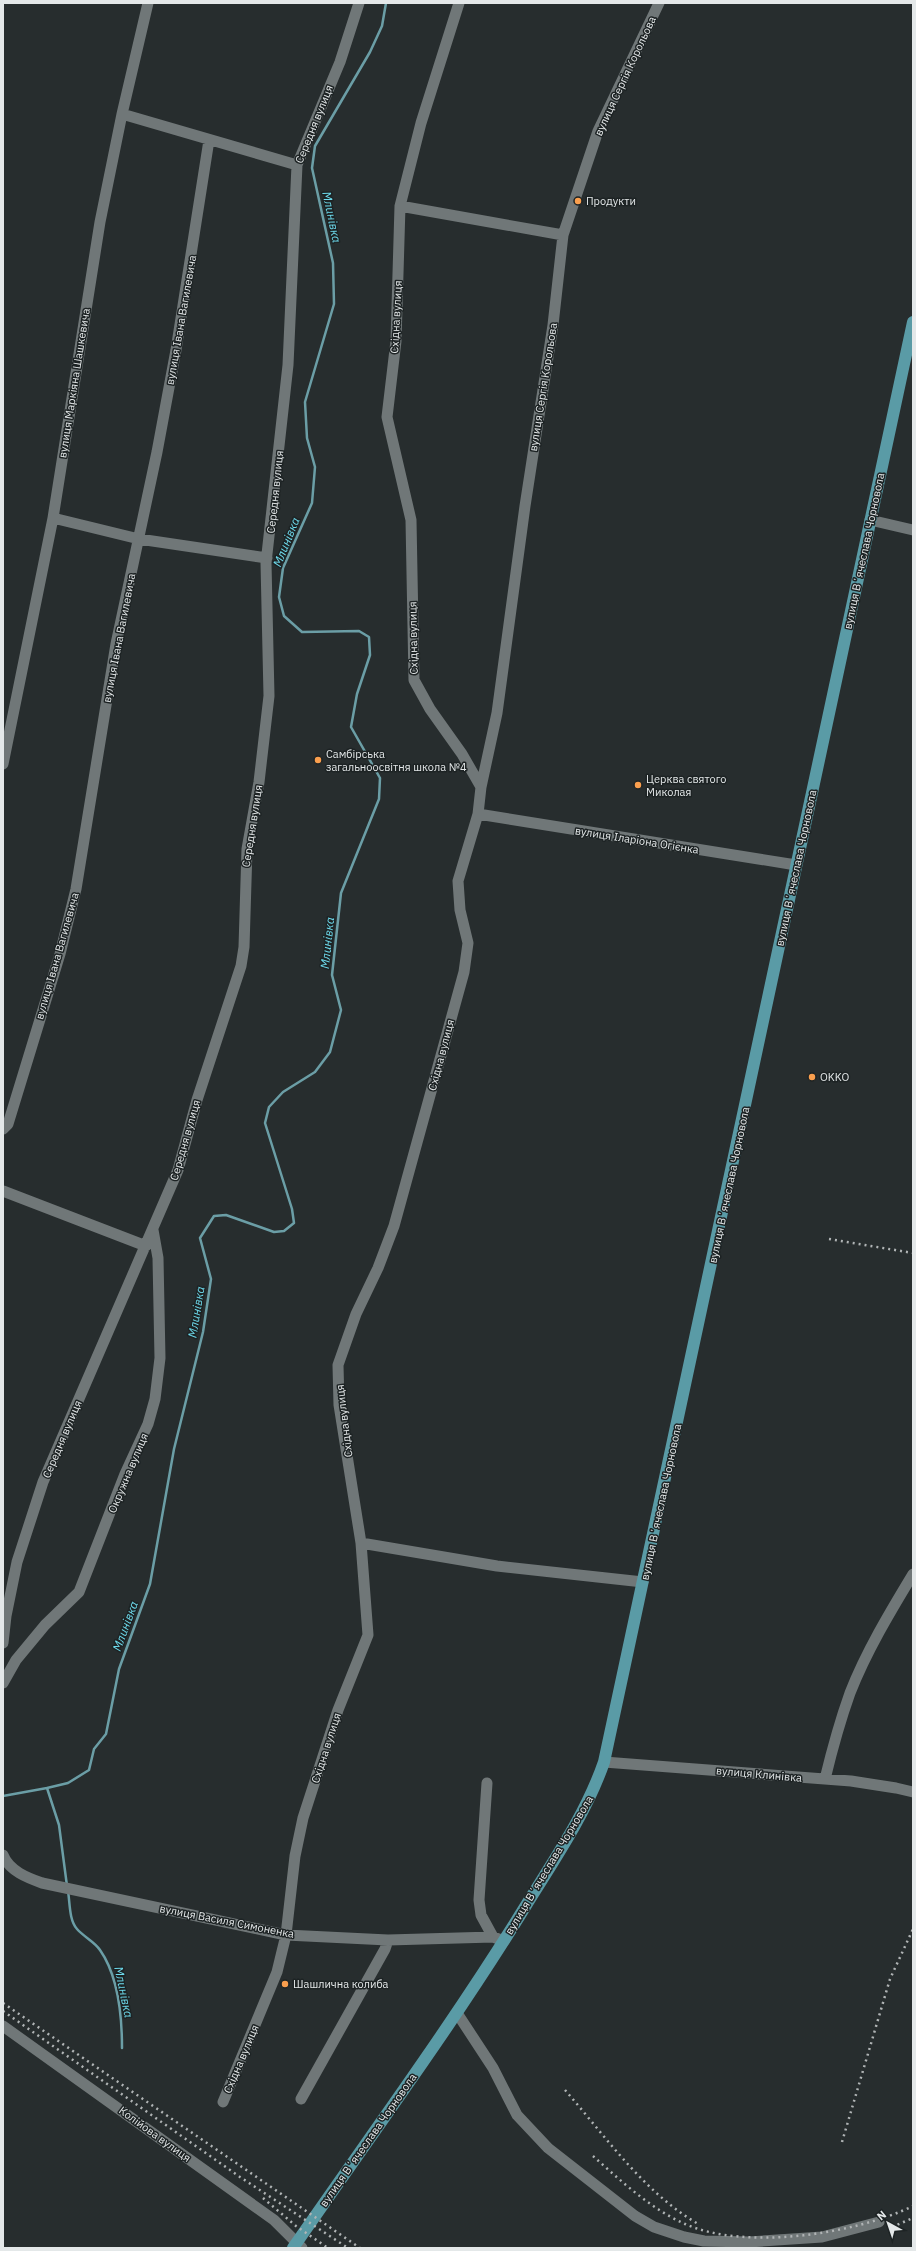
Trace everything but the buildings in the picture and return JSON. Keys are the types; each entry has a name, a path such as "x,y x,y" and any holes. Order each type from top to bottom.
{"main road":[{"name":"вулиця Вʼячеслава Чорновола","path":"293,2248 457,2013 498,1939 581,1816 594,1790 604,1762 913,322"}],"street":[{"name":"вулиця Маркіяна Шашкевича","path":"3,764 53,518 100,222 122,114 148,3"},
{"name":"Середня вулиця","path":"3,1643 6,1616 17,1562 43,1482 178,1170 196,1100 241,966 244,948 246,849 259,782 269,696 267,558 288,365 297,165 340,62 359,3"},
{"name":"Східна вулиця","path":"223,2102 277,1972 286,1934 295,1856 303,1818 338,1710 368,1635 361,1543 339,1405 338,1365 356,1314 378,1268 394,1226 464,972 468,943 460,910 458,881 478,814 481,787 462,754 430,709 414,680 411,520 387,417 396,341 400,206 421,123 459,3"},
{"name":"вулиця Сергія Корольова","path":"481,787 497,713 525,506 553,325 563,235 598,131 659,3"},
{"path":"122,114 297,165"},
{"name":"вулиця Івана Вагилевича","path":"3,1129 8,1124 72,910 89,817 116,644 139,539 176,350 209,140"},
{"path":"400,206 563,235"},
{"path":"53,518 139,539 267,558"},
{"path":"870,520 913,530"},
{"name":"вулиця Іларіона Огієнка","path":"478,814 796,865"},
{"path":"3,1191 146,1246"},
{"name":"Окружна вулиця","path":"3,1683 21,1654 45,1625 79,1592 98,1548 125,1474 148,1424 155,1399 160,1358 158,1258 153,1230"},
{"path":"361,1543 497,1566 643,1582"},
{"path":"826,1779 835,1740 850,1693 885,1620 913,1574"},
{"name":"вулиця Клинівка","path":"604,1762 826,1779 896,1788 913,1792"},
{"path":"487,1783 479,1900 481,1914 498,1939"},
{"name":"вулиця Василя Симоненка","path":"4,1861 18,1873 32,1880 59,1887 286,1934 388,1940 498,1939"},
{"path":"301,2099 385,1949 388,1940"},
{"path":"457,2013 493,2068 517,2115 548,2148 635,2216 654,2227 684,2237 704,2241 749,2242 822,2237 879,2222"},
{"name":"Колійова вулиця","path":"3,2026 274,2220 292,2236 302,2248"}],"waterway":[{"name":"Млинівка","path":"67,1886 59,1825 47,1788 68,1783 89,1770 94,1749 106,1734 119,1669 150,1584 174,1449 203,1332 211,1279 200,1238 214,1216 226,1215 274,1232 284,1231 294,1223 292,1209 265,1123 269,1107 283,1092 315,1072 330,1052 341,1010 332,975 341,893 379,799 380,778 351,727 357,694 370,655 369,637 359,631 302,632 284,616 279,597 283,568 312,503 315,467 307,438 305,402 334,304 333,263 312,168 315,146 370,52 382,26 386,3"},
{"path":"3,1796 47,1788"},
{"name":"Млинівка","path":"68,1891 71,1916 74,1925 98,1947 111,1972 120,2010 122,2048"}],"railway":[{"path":"829,1239 913,1253"},
{"path":"842,2142 890,1979 913,1929"},
{"path":"3,2003 360,2248"},
{"path":"3,2011 240,2177 348,2248"},
{"path":"565,2090 627,2164 661,2197 700,2225"},
{"path":"593,2156 637,2194 672,2218 710,2232 738,2237 769,2238 800,2236 831,2231 889,2216 913,2206"},
{"path":"263,2198 296,2226 328,2248"},
{"path":"892,2227 913,2218"}],"place":[{"name":"Продукти","path":"578,201"},
{"name":"Самбірська загальноосвітня школа №4","path":"318,760"},
{"name":"Церква святого Миколая","path":"638,785"},
{"name":"OKKO","path":"812,1077"},
{"name":"Шашлична колиба","path":"285,1984"}]}
